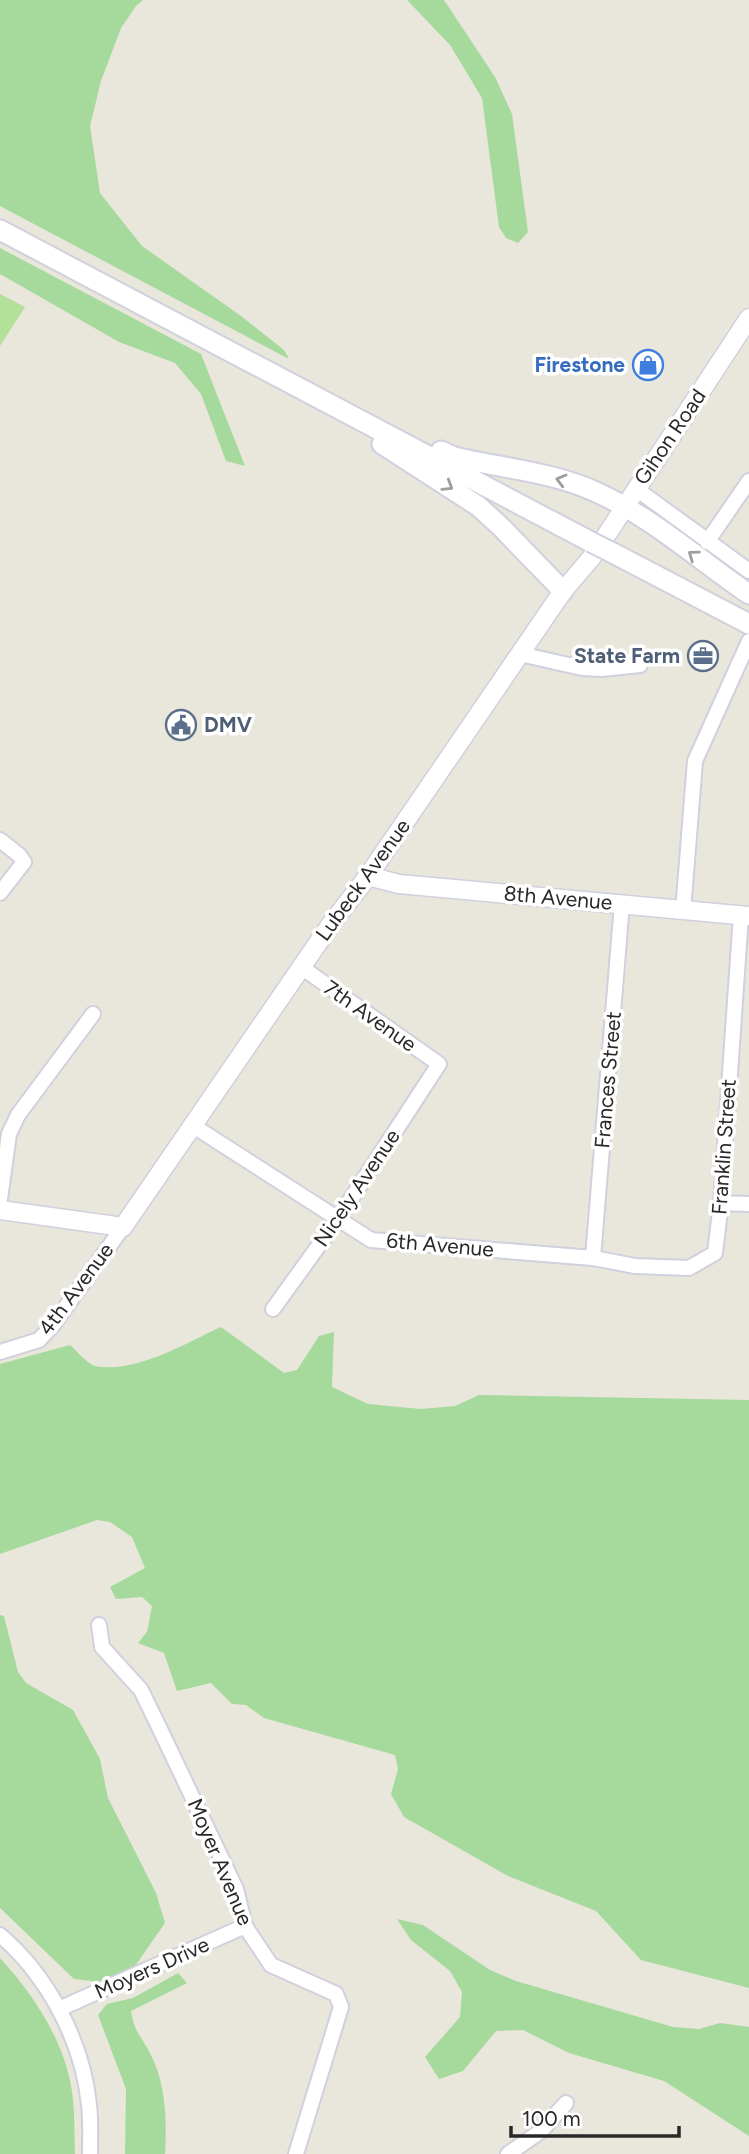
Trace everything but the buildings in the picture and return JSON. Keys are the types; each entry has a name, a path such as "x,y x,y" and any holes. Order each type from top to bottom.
{"main road":[{"path":"0,230 332,405 591,549 613,553 749,624"},
{"path":"332,405 454,457 564,481 596,492 648,522 749,594"},
{"path":"332,405 354,427 478,506 563,591"}],"street":[{"name":"Gihon Road","path":"591,549 623,507 749,318"},
{"path":"707,542 749,481"},
{"path":"635,488 749,571"},
{"name":"Lubeck Avenue","path":"136,1205 331,924 368,876 591,549"},
{"path":"683,911 695,761 749,641"},
{"path":"520,653 582,668 640,665"},
{"path":"0,840 24,862 0,893"},
{"name":"8th Avenue","path":"368,876 399,884 745,915"},
{"name":"Frances Street","path":"593,1258 622,903"},
{"name":"Franklin Street","path":"715,1253 745,915"},
{"name":"7th Avenue","path":"301,967 439,1064"},
{"path":"0,1199 9,1134 18,1115 93,1014"},
{"name":"Nicely Avenue","path":"273,1309 338,1219 439,1064"},
{"name":"6th Avenue","path":"192,1125 371,1240 593,1258 635,1266 689,1268 715,1253"},
{"path":"721,1203 749,1204"},
{"name":"4th Avenue","path":"0,1352 39,1340 53,1325 136,1205"},
{"path":"0,1210 123,1227"},
{"name":"Moyer Avenue","path":"99,1625 102,1647 141,1690 236,1889 246,1926 271,1965 336,1994 341,2007 296,2154"},
{"name":"Moyers Drive","path":"60,2009 246,1926"},
{"path":"0,1935 33,1971 60,2009 81,2062 89,2105 90,2154"},
{"path":"508,2154 541,2130 566,2103"}],"green space":[{"path":"0,0 143,0 121,28 101,81 90,126 100,193 142,246 241,316 284,350 289,359 0,206"},
{"path":"407,0 444,0 495,77 512,114 528,232 518,243 506,238 499,227 482,98 450,45"},
{"path":"0,248 201,354 245,466 226,461 201,394 175,363 119,342 0,274"},
{"path":"0,294 25,307 0,346"},
{"path":"221,1327 284,1373 297,1370 319,1336 334,1332 332,1387 368,1404 421,1409 455,1406 479,1395 749,1400 749,1988 641,1960 596,1911 508,1876 404,1817 391,1794 398,1769 395,1755 264,1718 246,1705 232,1704 211,1683 177,1691 164,1653 138,1643 147,1632 152,1606 142,1597 116,1599 110,1587 145,1568 132,1537 110,1522 97,1520 0,1554 0,1364 70,1345 95,1366 127,1366 160,1356"},
{"path":"0,1615 4,1616 18,1672 26,1683 73,1710 100,1759 108,1798 156,1893 165,1923 128,1976 100,1982 74,1979 0,1908"},
{"path":"397,1919 423,1925 490,1970 516,1981 673,2027 699,2029 720,2023 749,2027 749,2136 664,2081 569,2053 523,2030 496,2031 463,2071 439,2079 425,2057 460,2017 462,1992 450,1971 411,1940"},
{"path":"0,1958 37,2005 57,2041 70,2080 75,2154 0,2154"},
{"path":"178,1973 187,1983 131,2011 136,2028 155,2063 162,2088 166,2128 165,2154 125,2154 126,2089 98,2015 107,2004 133,1998"}],"place":[{"name":"Firestone","path":"648,365"},
{"name":"State Farm","path":"703,656"},
{"name":"DMV","path":"181,725"}]}
